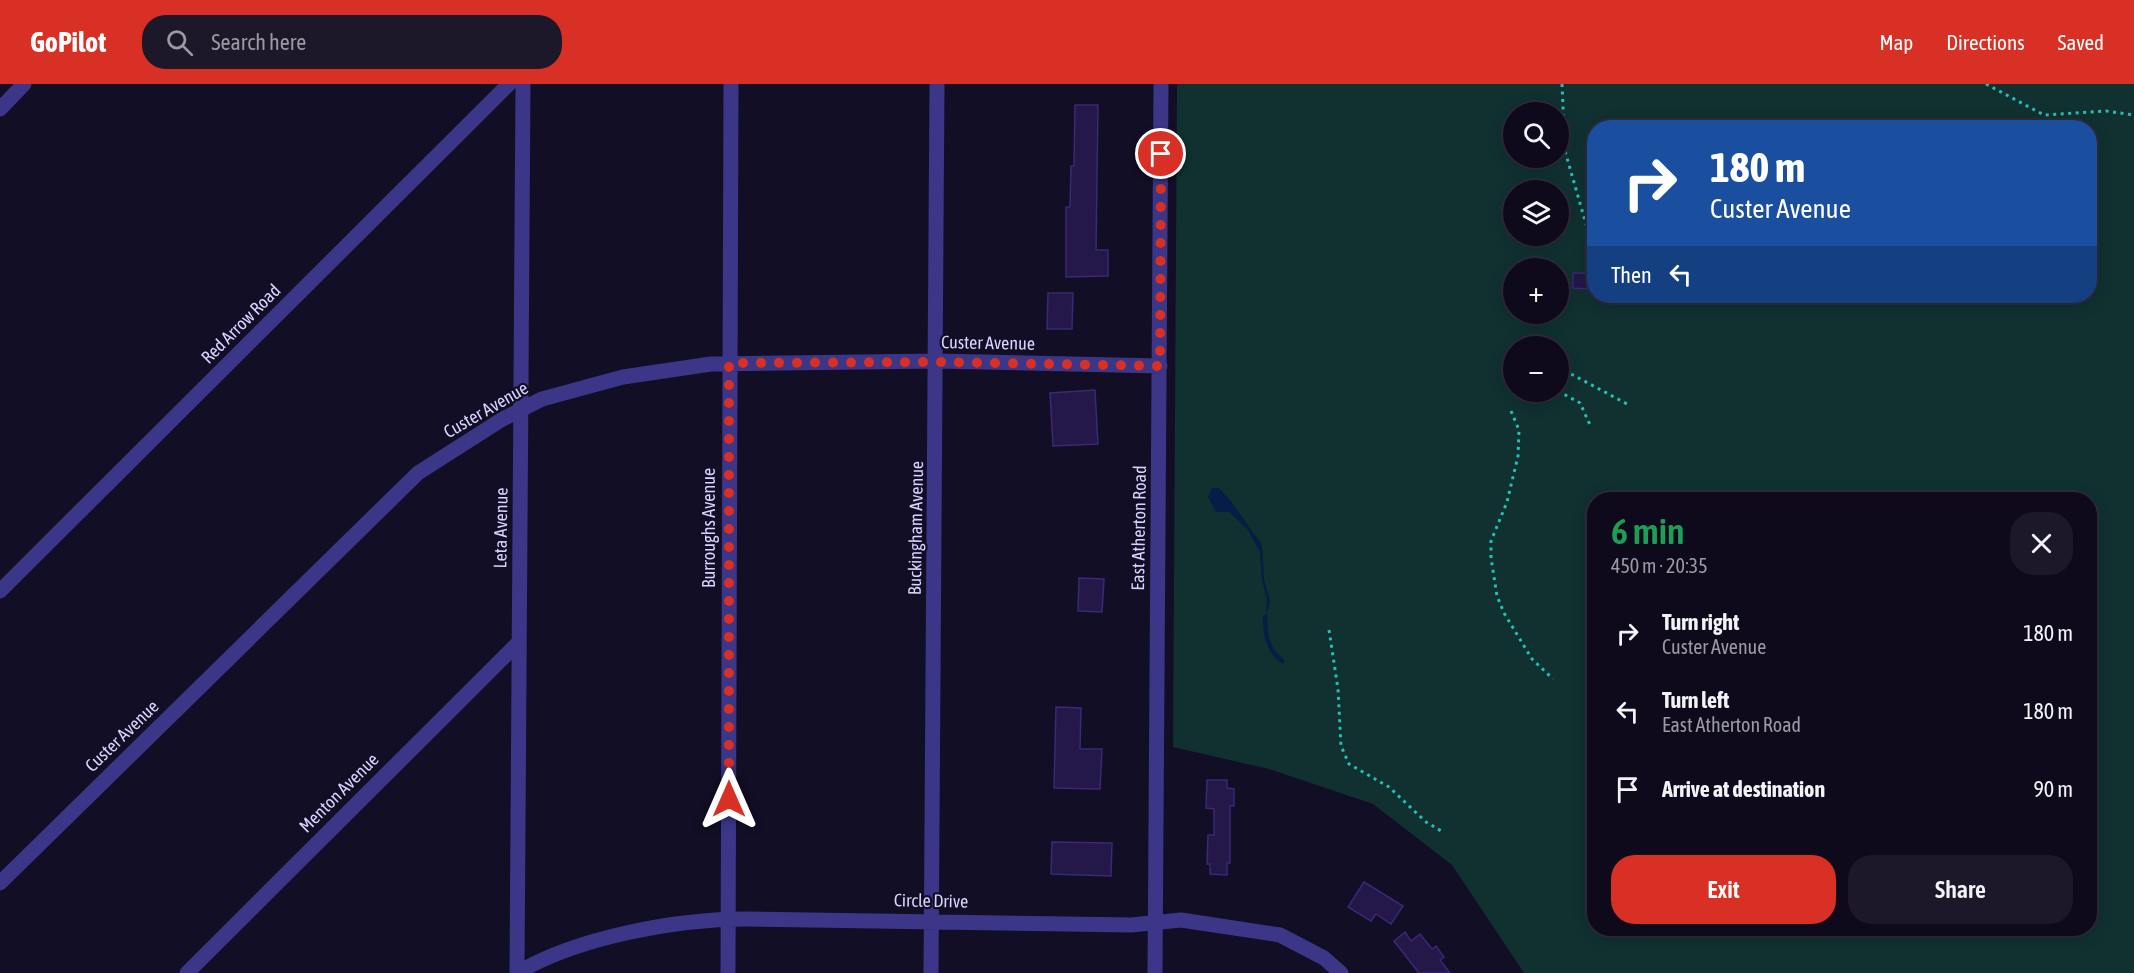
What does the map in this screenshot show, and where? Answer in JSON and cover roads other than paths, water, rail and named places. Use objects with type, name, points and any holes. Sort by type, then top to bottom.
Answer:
[{"type":"street","points":[[0,109],[24,84]]},
{"type":"street","name":"Red Arrow Road","points":[[0,591],[509,84]]},
{"type":"street","name":"Leta Avenue","points":[[517,973],[523,409],[523,84]]},
{"type":"street","name":"Burroughs Avenue","points":[[728,973],[731,84]]},
{"type":"street","name":"Buckingham Avenue","points":[[931,973],[938,84]]},
{"type":"street","name":"East Atherton Road","points":[[1155,973],[1161,84]]},
{"type":"street","name":"Custer Avenue","points":[[0,883],[418,473],[542,399],[623,377],[729,363],[937,362],[1160,366]]},
{"type":"street","name":"Menton Avenue","points":[[187,973],[519,642]]},
{"type":"street","name":"Circle Drive","points":[[517,973],[537,961],[624,934],[706,920],[729,919],[1155,924],[1181,920],[1280,935],[1324,958],[1341,973]]},
{"type":"water","points":[[1212,488],[1219,488],[1230,500],[1262,545],[1264,579],[1270,601],[1266,617],[1267,599],[1262,580],[1260,552],[1247,529],[1229,512],[1216,512],[1208,497]]},
{"type":"waterway","points":[[1265,617],[1268,642],[1273,652],[1282,661]]}]
